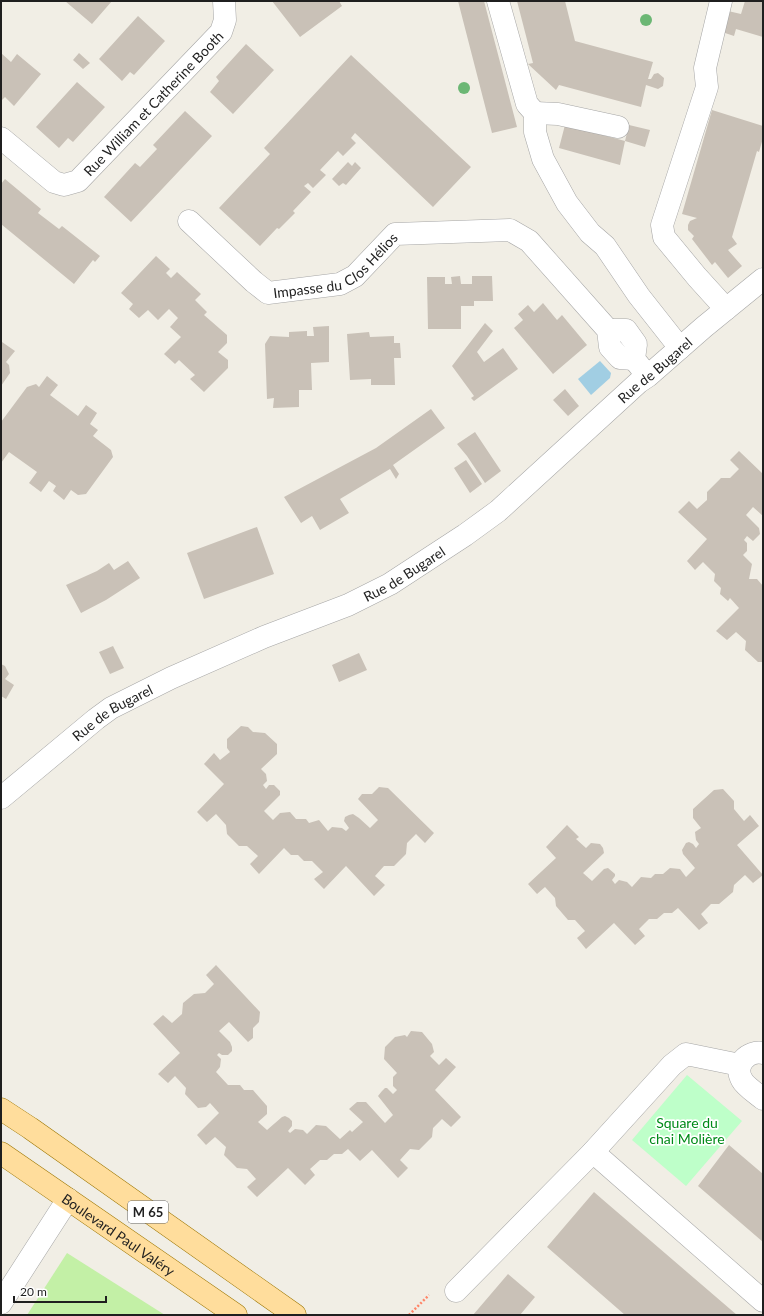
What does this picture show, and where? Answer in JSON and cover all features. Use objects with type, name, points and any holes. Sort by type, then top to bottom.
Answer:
[{"type":"main road","name":"M 65","points":[[1,1109],[295,1315]]},
{"type":"main road","name":"Boulevard Paul Valéry","points":[[1,1153],[236,1315]]},
{"type":"street","name":"Rue William et Catherine Booth","points":[[1,138],[54,182],[64,185],[78,181],[220,32],[225,20],[224,1]]},
{"type":"street","points":[[498,1],[527,104],[535,113],[535,132],[543,159],[567,203],[590,233],[605,246],[639,296],[680,348]]},
{"type":"street","points":[[721,1],[706,68],[707,87],[662,225],[664,237],[726,309]]},
{"type":"street","points":[[535,113],[558,114],[618,127]]},
{"type":"street","name":"Impasse du Clos Hélios","points":[[189,221],[254,282],[268,293],[340,284],[355,276],[395,234],[510,230],[529,241],[608,330],[610,347],[620,358],[634,358],[648,376]]},
{"type":"street","name":"Rue de Bugarel","points":[[1,798],[111,708],[171,678],[264,637],[348,605],[397,580],[465,534],[498,511],[639,382],[763,279]]},
{"type":"street","points":[[763,1053],[756,1052],[749,1054],[743,1059],[740,1065],[739,1073],[742,1081],[763,1099]]},
{"type":"street","points":[[456,1291],[593,1152],[672,1065],[686,1054],[740,1065]]},
{"type":"street","points":[[593,1152],[763,1301]]},
{"type":"street","points":[[1,1303],[68,1199]]},
{"type":"path","points":[[409,1315],[417,1307]]},
{"type":"green space","name":"Square du chai Molière","points":[[687,1075],[742,1121],[686,1186],[632,1140]]},
{"type":"green space","points":[[67,1253],[165,1315],[27,1315]]},
{"type":"water","points":[[600,361],[611,373],[610,378],[591,395],[578,379]]},
{"type":"building","points":[[65,1],[112,1],[92,24]]},
{"type":"building","points":[[272,1],[339,1],[342,6],[300,37]]},
{"type":"building","points":[[458,1],[484,1],[517,127],[492,133]]},
{"type":"building","points":[[517,1],[565,1],[575,41],[653,62],[648,79],[651,79],[654,74],[658,73],[664,78],[663,86],[658,89],[646,85],[641,107],[559,85],[556,90],[528,64],[533,63]]},
{"type":"building","points":[[745,1],[763,1],[763,37],[736,29],[734,36],[722,32],[728,11],[741,14]]},
{"type":"building","points":[[138,16],[165,41],[134,75],[130,72],[122,81],[99,59]]},
{"type":"building","points":[[246,44],[274,70],[233,114],[210,92],[219,81],[216,77]]},
{"type":"building","points":[[1,53],[11,62],[17,54],[41,74],[14,106],[5,97],[1,101]]},
{"type":"building","points":[[79,53],[90,63],[83,69],[73,60]]},
{"type":"building","points":[[351,55],[471,167],[433,207],[355,133],[351,138],[356,143],[343,156],[338,151],[320,170],[326,175],[313,188],[308,183],[304,186],[311,192],[293,211],[295,213],[279,229],[277,228],[260,246],[219,208],[270,154],[264,148]]},
{"type":"building","points":[[77,82],[105,107],[73,142],[68,138],[59,148],[36,127]]},
{"type":"building","points":[[712,110],[763,126],[763,138],[759,152],[757,151],[732,237],[737,244],[728,250],[742,266],[728,278],[715,262],[712,265],[692,239],[694,236],[688,230],[688,225],[690,221],[697,218],[682,214]]},
{"type":"building","points":[[185,111],[212,136],[131,222],[104,197],[135,163],[140,167],[157,149],[153,145]]},
{"type":"building","points":[[565,125],[625,141],[620,165],[559,148]]},
{"type":"building","points":[[629,125],[650,130],[645,147],[625,141]]},
{"type":"building","points":[[348,162],[352,166],[355,162],[361,168],[346,185],[343,183],[339,186],[332,179]]},
{"type":"building","points":[[5,179],[41,209],[38,213],[59,229],[62,226],[100,256],[95,262],[93,260],[74,284],[1,224],[1,184]]},
{"type":"building","points":[[156,256],[170,269],[166,273],[171,278],[177,272],[201,294],[195,300],[207,312],[204,315],[227,335],[227,343],[218,352],[228,360],[228,368],[204,392],[190,379],[195,375],[179,360],[175,364],[164,354],[181,337],[170,327],[178,318],[169,309],[158,320],[148,310],[139,318],[129,309],[133,304],[121,293]]},
{"type":"building","points":[[460,276],[461,284],[472,284],[472,276],[492,276],[493,301],[474,301],[474,306],[461,306],[461,329],[428,329],[427,277],[445,277],[445,284],[452,284],[451,277]]},
{"type":"building","points":[[543,303],[557,320],[562,315],[587,345],[553,374],[514,328],[523,320],[518,314],[528,305],[534,312]]},
{"type":"building","points":[[485,323],[493,331],[477,352],[484,362],[503,348],[518,369],[474,401],[471,398],[474,396],[452,366]]},
{"type":"building","points":[[329,326],[329,362],[311,363],[312,390],[299,390],[299,407],[273,408],[274,398],[267,399],[265,344],[270,336],[289,337],[289,332],[307,331],[307,336],[314,336],[313,327]]},
{"type":"building","points":[[369,332],[370,337],[394,336],[394,343],[400,343],[401,358],[394,358],[395,385],[371,385],[371,379],[350,380],[347,334]]},
{"type":"building","points":[[2,342],[15,351],[6,362],[9,365],[10,373],[1,386]]},
{"type":"building","points":[[47,376],[58,385],[50,395],[78,416],[86,405],[97,413],[90,424],[98,430],[93,436],[111,450],[113,457],[86,494],[78,495],[71,490],[64,500],[53,491],[56,486],[49,481],[41,492],[29,483],[37,472],[9,452],[1,463],[1,422],[27,387],[36,384],[39,387]]},
{"type":"building","points":[[565,389],[579,406],[568,416],[553,400]]},
{"type":"building","points":[[431,409],[445,428],[393,465],[399,474],[396,479],[390,469],[340,499],[349,513],[320,530],[312,516],[301,523],[284,497],[376,448]]},
{"type":"building","points":[[475,432],[501,471],[485,483],[457,444]]},
{"type":"building","points":[[739,451],[763,474],[763,516],[753,507],[746,515],[759,528],[760,534],[753,541],[747,536],[744,540],[747,543],[747,551],[743,555],[752,564],[749,579],[757,579],[763,586],[763,662],[758,662],[745,650],[746,641],[736,632],[727,640],[716,631],[739,608],[730,598],[728,601],[720,594],[721,588],[714,581],[715,574],[703,562],[695,570],[687,561],[707,539],[678,512],[689,501],[697,509],[707,500],[707,492],[721,478],[730,478],[739,469],[730,460]]},
{"type":"building","points":[[466,460],[482,484],[470,493],[454,468]]},
{"type":"building","points":[[257,527],[274,574],[204,599],[187,553]]},
{"type":"building","points":[[128,561],[140,578],[106,600],[81,613],[66,585],[97,571],[109,563],[114,570]]},
{"type":"building","points":[[113,646],[124,668],[110,674],[99,652]]},
{"type":"building","points":[[359,653],[367,670],[339,682],[332,665]]},
{"type":"building","points":[[1,664],[5,666],[9,674],[5,679],[14,685],[6,699],[1,696]]},
{"type":"building","points":[[241,726],[248,727],[253,732],[265,733],[277,744],[277,754],[261,769],[266,774],[267,781],[263,785],[266,789],[269,785],[274,785],[280,791],[280,795],[264,811],[273,820],[280,813],[290,812],[296,819],[306,819],[309,823],[319,820],[328,831],[332,827],[342,828],[346,831],[349,828],[344,821],[345,817],[353,814],[370,828],[378,820],[358,799],[362,794],[372,794],[379,787],[388,788],[434,833],[425,843],[416,834],[407,843],[406,854],[394,866],[384,866],[375,876],[385,885],[374,896],[346,866],[324,889],[314,879],[323,872],[312,861],[304,861],[298,855],[291,855],[284,848],[259,874],[250,864],[258,856],[247,846],[239,846],[227,834],[226,825],[216,814],[207,822],[197,812],[224,784],[204,764],[214,753],[220,760],[230,752],[227,748],[227,739]]},
{"type":"building","points":[[723,789],[734,801],[734,809],[744,821],[750,815],[759,826],[737,845],[763,875],[753,883],[745,875],[734,885],[733,892],[719,904],[711,904],[701,914],[708,923],[699,930],[678,908],[672,913],[664,913],[657,919],[649,919],[639,929],[645,936],[635,945],[614,923],[586,949],[577,938],[585,931],[575,920],[568,920],[556,906],[555,898],[545,887],[537,894],[528,884],[556,858],[546,847],[567,825],[579,837],[576,839],[586,848],[591,843],[600,844],[603,848],[604,853],[583,873],[592,881],[604,869],[608,868],[615,874],[612,880],[615,884],[619,880],[627,882],[632,887],[641,877],[651,878],[655,874],[663,874],[670,868],[680,869],[686,877],[695,868],[683,854],[682,850],[686,843],[689,842],[696,848],[699,844],[696,840],[695,832],[701,828],[693,818],[693,809],[714,790]]},
{"type":"building","points":[[216,965],[260,1012],[259,1022],[253,1028],[253,1038],[248,1042],[229,1022],[219,1031],[230,1042],[232,1051],[228,1055],[222,1055],[219,1053],[217,1055],[221,1059],[220,1067],[216,1072],[228,1085],[240,1085],[244,1090],[253,1090],[267,1106],[267,1114],[258,1122],[267,1130],[285,1116],[292,1121],[292,1126],[288,1131],[290,1133],[295,1129],[303,1130],[307,1134],[316,1125],[326,1126],[340,1139],[350,1130],[352,1132],[363,1122],[349,1109],[357,1102],[366,1102],[385,1123],[393,1115],[378,1096],[385,1088],[393,1094],[397,1090],[393,1086],[393,1077],[397,1073],[384,1059],[385,1047],[395,1037],[405,1035],[407,1037],[411,1031],[422,1032],[432,1044],[434,1052],[430,1056],[439,1065],[446,1058],[456,1067],[435,1090],[461,1117],[451,1127],[442,1119],[433,1128],[432,1137],[419,1150],[410,1149],[400,1160],[408,1168],[398,1178],[372,1150],[360,1161],[348,1149],[342,1154],[334,1154],[327,1160],[320,1160],[310,1169],[315,1175],[305,1185],[288,1168],[257,1197],[247,1187],[256,1179],[247,1169],[237,1168],[224,1155],[226,1147],[215,1137],[206,1145],[197,1135],[219,1113],[210,1103],[206,1107],[198,1108],[185,1094],[186,1088],[175,1076],[168,1083],[158,1074],[180,1053],[153,1024],[163,1015],[172,1023],[182,1014],[183,1003],[194,994],[205,993],[214,984],[206,975]]},
{"type":"building","points":[[729,1145],[763,1174],[763,1242],[698,1186]]},
{"type":"building","points":[[594,1192],[737,1315],[625,1315],[547,1247]]},
{"type":"building","points":[[508,1274],[535,1297],[520,1315],[473,1315]]}]
